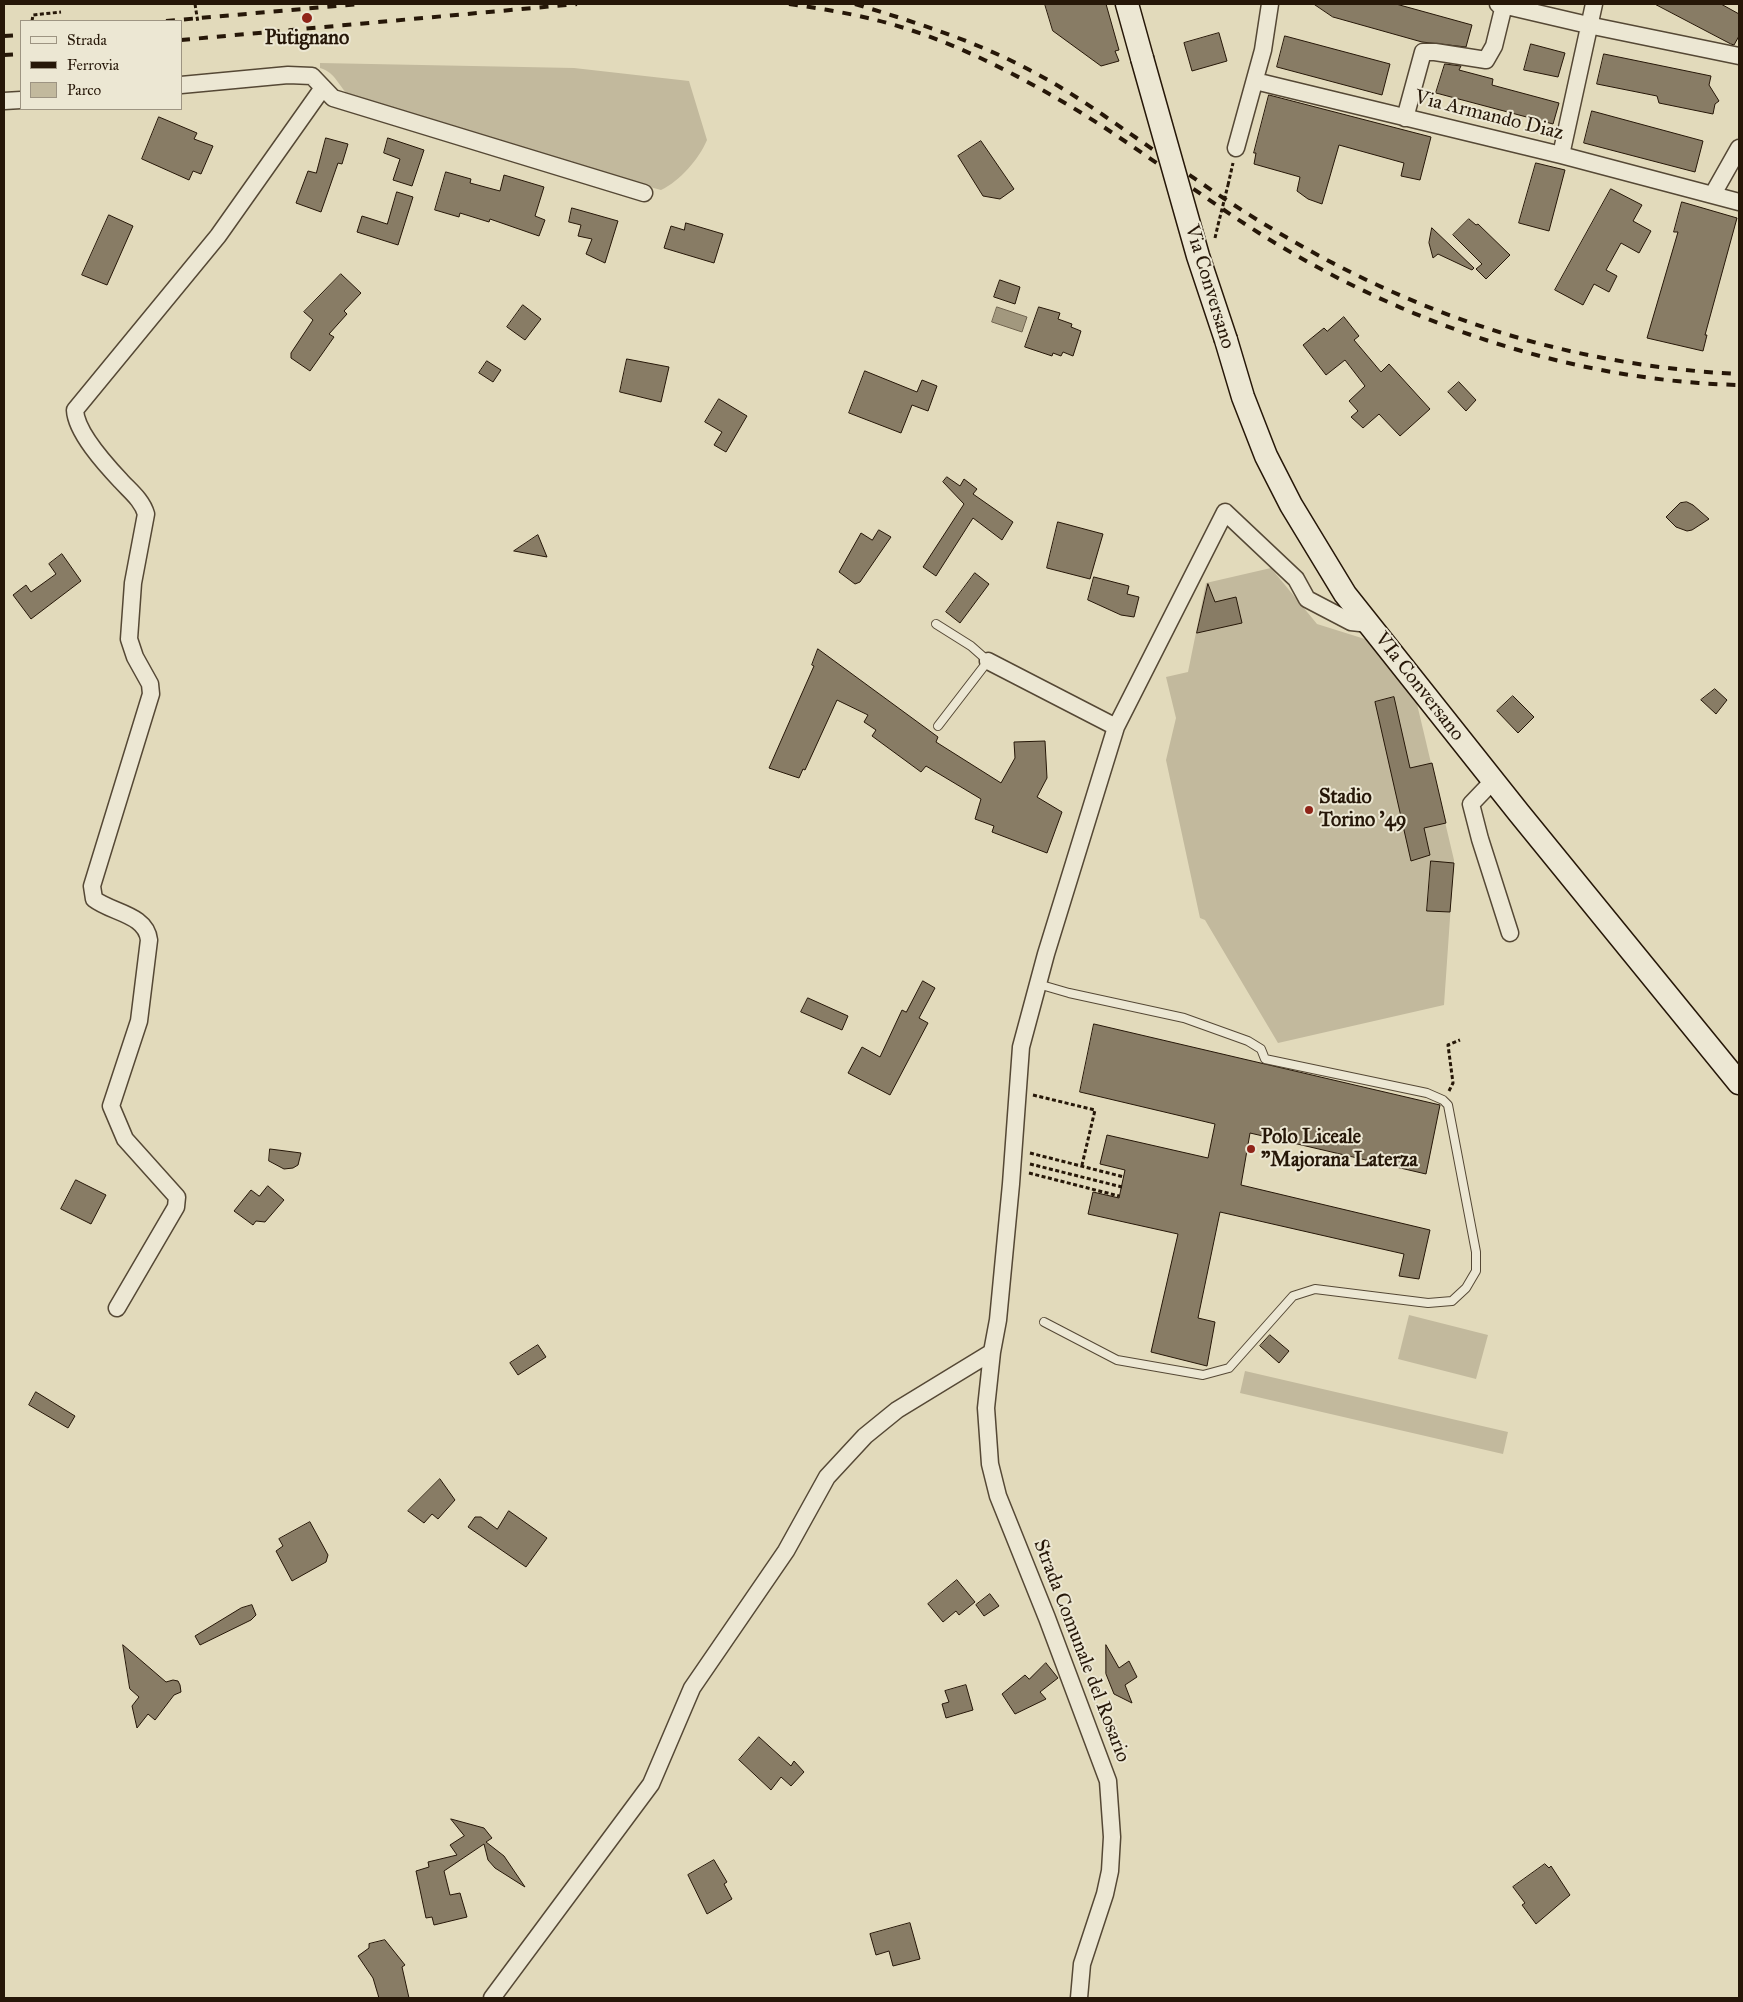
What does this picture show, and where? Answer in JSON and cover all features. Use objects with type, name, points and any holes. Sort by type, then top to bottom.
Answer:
[{"type":"main road","name":"Via Conversano","points":[[1127,4],[1198,256],[1243,397],[1266,456],[1321,558]]},
{"type":"main road","name":"VIa Conversano","points":[[1321,558],[1369,624],[1493,781],[1739,1084]]},
{"type":"street","points":[[1236,148],[1263,50],[1270,4]]},
{"type":"street","points":[[1405,118],[1423,52],[1486,60],[1494,46],[1501,4],[1588,25],[1739,56]]},
{"type":"street","points":[[1561,155],[1594,4]]},
{"type":"street","points":[[182,85],[288,75],[312,76],[322,89],[333,98],[644,193]]},
{"type":"street","name":"Via Armando Diaz","points":[[1255,80],[1561,155],[1739,202]]},
{"type":"street","points":[[117,1308],[176,1207],[177,1196],[125,1139],[111,1106],[138,1021],[149,940],[148,931],[140,921],[102,905],[94,899],[92,886],[150,694],[150,684],[135,657],[130,639],[133,584],[146,514],[143,505],[109,469],[81,429],[76,421],[75,410],[218,236],[322,89]]},
{"type":"street","points":[[4,101],[20,100]]},
{"type":"street","points":[[1713,194],[1739,148]]},
{"type":"street","name":"Strada Comunale del Rosario","points":[[1079,1998],[1082,1964],[1106,1894],[1110,1871],[1112,1837],[1108,1781],[1048,1618],[998,1496],[990,1464],[986,1408],[992,1352],[998,1320],[1011,1184],[1021,1047],[1038,984],[1116,727],[1225,512],[1296,579],[1307,600],[1351,622],[1369,624]]},
{"type":"street","points":[[988,661],[1116,727]]},
{"type":"street","points":[[1493,781],[1471,804],[1480,840],[1510,934]]},
{"type":"street","points":[[492,1998],[650,1784],[692,1688],[786,1551],[827,1477],[865,1436],[897,1410],[992,1352]]},
{"type":"lane","points":[[936,624],[971,646],[988,661],[938,726]]},
{"type":"lane","points":[[1038,984],[1069,993],[1184,1018],[1248,1041],[1261,1049],[1265,1059],[1427,1093],[1443,1100],[1448,1105],[1476,1252],[1476,1271],[1466,1288],[1452,1301],[1428,1303],[1344,1291],[1315,1289],[1292,1296],[1229,1368],[1203,1375],[1117,1360],[1044,1322]]},
{"type":"path","points":[[195,4],[198,23]]},
{"type":"path","points":[[32,20],[33,15],[61,12]]},
{"type":"path","points":[[1218,224],[1236,148]]},
{"type":"path","points":[[1443,1100],[1453,1083],[1448,1045],[1460,1040]]},
{"type":"path","points":[[1032,1095],[1095,1110],[1081,1165]]},
{"type":"path","points":[[1030,1153],[1081,1165],[1124,1178]]},
{"type":"path","points":[[1030,1164],[1122,1187]]},
{"type":"path","points":[[1029,1173],[1120,1196]]},
{"type":"green space","points":[[320,63],[574,68],[689,81],[707,140],[699,155],[688,169],[661,190],[551,160],[351,97],[330,73],[320,68]]},
{"type":"green space","name":"Stadio Torino '49","points":[[1271,568],[1317,624],[1368,640],[1417,704],[1454,860],[1444,1005],[1278,1043],[1205,920],[1200,918],[1166,760],[1176,718],[1166,677],[1188,672],[1206,583]]},
{"type":"green space","points":[[1409,1315],[1488,1335],[1476,1379],[1398,1359]]},
{"type":"green space","points":[[1245,1371],[1508,1432],[1503,1454],[1240,1393]]},
{"type":"shaded area","points":[[997,307],[1027,317],[1022,332],[992,322]]},
{"type":"building","points":[[1045,4],[1106,4],[1119,50],[1115,51],[1119,61],[1101,66],[1053,31]]},
{"type":"building","points":[[1314,4],[1396,4],[1472,25],[1466,47],[1422,42],[1333,17]]},
{"type":"building","points":[[1655,4],[1721,4],[1739,14],[1739,36],[1734,45],[1731,44]]},
{"type":"building","points":[[1219,33],[1227,61],[1192,71],[1184,43]]},
{"type":"building","points":[[1285,36],[1390,64],[1382,95],[1277,67]]},
{"type":"building","points":[[1531,44],[1565,53],[1558,77],[1524,70]]},
{"type":"building","points":[[1604,54],[1711,76],[1709,85],[1719,101],[1715,104],[1713,114],[1659,103],[1657,96],[1597,84]]},
{"type":"building","points":[[1445,64],[1461,66],[1459,70],[1493,79],[1492,85],[1559,103],[1553,124],[1436,93]]},
{"type":"building","points":[[1269,95],[1431,137],[1420,180],[1401,176],[1404,163],[1339,145],[1322,204],[1308,199],[1297,191],[1300,177],[1254,164],[1256,153],[1254,153]]},
{"type":"building","points":[[1592,111],[1703,141],[1695,172],[1584,143]]},
{"type":"building","points":[[159,117],[197,133],[194,139],[213,146],[201,174],[193,171],[189,180],[142,159]]},
{"type":"building","points":[[326,138],[348,144],[342,164],[338,163],[321,212],[296,203],[308,171],[316,173]]},
{"type":"building","points":[[388,138],[424,150],[412,186],[393,180],[400,159],[384,153]]},
{"type":"building","points":[[981,141],[1014,189],[1000,199],[983,196],[958,156]]},
{"type":"building","points":[[1536,163],[1565,170],[1549,231],[1519,223]]},
{"type":"building","points":[[446,172],[471,179],[470,183],[500,191],[504,175],[544,187],[535,216],[545,220],[539,236],[490,219],[489,222],[460,213],[459,217],[435,210]]},
{"type":"building","points":[[1611,189],[1642,205],[1633,221],[1651,231],[1639,253],[1621,243],[1606,270],[1617,276],[1609,292],[1594,284],[1583,305],[1555,290]]},
{"type":"building","points":[[397,192],[413,197],[398,245],[357,232],[362,216],[387,224]]},
{"type":"building","points":[[1682,202],[1737,218],[1705,335],[1707,335],[1703,351],[1647,338],[1678,232],[1674,232]]},
{"type":"building","points":[[572,208],[618,221],[605,263],[586,254],[592,239],[578,236],[581,225],[569,222]]},
{"type":"building","points":[[109,215],[133,226],[107,285],[82,275]]},
{"type":"building","points":[[1469,219],[1476,225],[1478,224],[1510,255],[1486,279],[1476,269],[1482,264],[1453,235]]},
{"type":"building","points":[[686,223],[723,234],[714,263],[664,248],[671,226],[684,230]]},
{"type":"building","points":[[1432,228],[1474,268],[1472,270],[1438,254],[1433,258],[1429,243]]},
{"type":"building","points":[[341,274],[361,293],[344,311],[347,314],[329,334],[334,337],[310,371],[291,358],[291,353],[313,320],[304,312]]},
{"type":"building","points":[[1000,280],[1020,287],[1015,304],[994,297]]},
{"type":"building","points":[[523,305],[541,319],[525,340],[507,327]]},
{"type":"building","points":[[1039,307],[1060,313],[1058,319],[1072,324],[1071,327],[1081,331],[1073,356],[1063,352],[1061,356],[1053,353],[1052,356],[1025,347]]},
{"type":"building","points":[[1344,317],[1359,336],[1354,340],[1381,372],[1389,364],[1430,409],[1400,436],[1379,414],[1363,428],[1351,417],[1358,411],[1349,401],[1365,386],[1345,360],[1326,375],[1303,345],[1324,328],[1327,331]]},
{"type":"building","points":[[627,359],[669,367],[661,402],[620,392]]},
{"type":"building","points":[[487,361],[501,370],[493,382],[479,373]]},
{"type":"building","points":[[865,371],[917,392],[922,380],[937,386],[928,411],[912,405],[901,433],[849,413]]},
{"type":"building","points":[[1459,382],[1476,400],[1466,411],[1448,392]]},
{"type":"building","points":[[719,399],[747,416],[726,452],[714,445],[722,432],[705,422]]},
{"type":"building","points":[[947,477],[960,486],[964,479],[977,489],[973,494],[1013,522],[1002,540],[973,518],[936,576],[923,567],[964,504],[943,482]]},
{"type":"building","points":[[1687,502],[1709,519],[1692,530],[1687,531],[1676,527],[1666,517],[1680,503]]},
{"type":"building","points":[[1058,522],[1103,534],[1090,579],[1047,568]]},
{"type":"building","points":[[879,530],[891,537],[860,582],[855,584],[839,572],[861,533],[872,540]]},
{"type":"building","points":[[538,535],[547,557],[514,551]]},
{"type":"building","points":[[62,554],[81,581],[31,619],[13,595],[26,585],[31,592],[56,574],[49,564]]},
{"type":"building","points":[[975,573],[989,584],[960,623],[946,612]]},
{"type":"building","points":[[1094,577],[1129,586],[1127,594],[1139,597],[1134,617],[1121,615],[1088,600]]},
{"type":"building","points":[[1208,584],[1215,602],[1236,597],[1242,623],[1197,633]]},
{"type":"building","points":[[818,649],[938,737],[936,742],[1001,783],[1015,758],[1014,742],[1045,741],[1047,778],[1037,797],[1062,812],[1047,853],[992,832],[994,826],[975,819],[981,799],[926,766],[921,772],[872,736],[876,730],[864,722],[868,715],[837,700],[805,770],[803,769],[799,778],[769,768],[814,666],[812,665]]},
{"type":"building","points":[[1715,689],[1727,700],[1716,714],[1701,700]]},
{"type":"building","points":[[1513,696],[1534,717],[1518,733],[1497,711]]},
{"type":"building","points":[[1394,697],[1410,768],[1432,763],[1446,823],[1424,828],[1430,855],[1411,861],[1375,702]]},
{"type":"building","points":[[1431,861],[1454,863],[1450,912],[1427,911]]},
{"type":"building","points":[[923,981],[935,988],[919,1018],[928,1023],[890,1095],[848,1073],[862,1047],[880,1057],[902,1010],[906,1012]]},
{"type":"building","points":[[808,998],[848,1016],[842,1030],[801,1012]]},
{"type":"building","points":[[1094,1024],[1440,1105],[1426,1174],[1250,1133],[1241,1185],[1430,1230],[1419,1279],[1399,1276],[1404,1254],[1220,1212],[1198,1318],[1215,1322],[1207,1366],[1151,1352],[1178,1234],[1088,1214],[1093,1192],[1119,1198],[1125,1170],[1100,1164],[1107,1135],[1208,1158],[1215,1124],[1080,1092]]},
{"type":"building","points":[[270,1149],[301,1153],[298,1165],[293,1168],[284,1169],[269,1161]]},
{"type":"building","points":[[76,1180],[106,1195],[91,1224],[61,1209]]},
{"type":"building","points":[[268,1186],[284,1200],[265,1222],[256,1221],[253,1225],[234,1211],[251,1190],[259,1196]]},
{"type":"building","points":[[1270,1335],[1289,1351],[1279,1363],[1260,1346]]},
{"type":"building","points":[[538,1345],[546,1357],[518,1375],[510,1363]]},
{"type":"building","points":[[36,1392],[75,1416],[68,1428],[29,1405]]},
{"type":"building","points":[[440,1479],[455,1500],[438,1519],[432,1514],[424,1523],[408,1511]]},
{"type":"building","points":[[509,1511],[547,1538],[526,1567],[468,1527],[475,1517],[481,1517],[497,1529]]},
{"type":"building","points":[[310,1522],[328,1555],[326,1562],[292,1581],[276,1551],[283,1546],[279,1539]]},
{"type":"building","points":[[957,1580],[975,1602],[959,1615],[956,1611],[943,1622],[928,1604]]},
{"type":"building","points":[[990,1594],[999,1606],[984,1616],[976,1605]]},
{"type":"building","points":[[252,1605],[256,1615],[251,1620],[200,1645],[195,1636],[241,1608]]},
{"type":"building","points":[[123,1645],[166,1682],[178,1681],[180,1685],[181,1692],[174,1695],[155,1720],[148,1714],[137,1728],[132,1706],[139,1697],[130,1689]]},
{"type":"building","points":[[1106,1645],[1119,1668],[1129,1661],[1137,1677],[1125,1685],[1132,1703],[1114,1694],[1106,1674]]},
{"type":"building","points":[[1046,1663],[1058,1678],[1040,1692],[1046,1699],[1015,1714],[1002,1694],[1025,1675],[1029,1679]]},
{"type":"building","points":[[966,1685],[973,1710],[946,1718],[942,1704],[949,1702],[945,1691]]},
{"type":"building","points":[[759,1737],[791,1766],[794,1761],[804,1772],[791,1786],[781,1777],[771,1790],[739,1760]]},
{"type":"building","points":[[451,1819],[484,1828],[492,1838],[486,1842],[504,1856],[525,1887],[495,1868],[488,1860],[484,1844],[444,1871],[450,1895],[460,1893],[467,1917],[434,1925],[432,1917],[426,1918],[416,1871],[429,1867],[428,1862],[457,1855],[450,1845],[464,1836]]},
{"type":"building","points":[[714,1860],[727,1882],[724,1884],[732,1899],[707,1914],[688,1875]]},
{"type":"building","points":[[1545,1864],[1549,1868],[1551,1866],[1570,1895],[1536,1924],[1522,1905],[1525,1903],[1513,1887]]},
{"type":"building","points":[[910,1923],[920,1959],[893,1966],[889,1951],[876,1955],[870,1934]]},
{"type":"building","points":[[385,1940],[405,1965],[402,1967],[409,1998],[379,1998],[373,1978],[358,1956],[369,1948],[369,1944]]},
{"type":"railway","points":[[177,20],[359,4]]},
{"type":"railway","points":[[182,40],[577,4]]},
{"type":"railway","points":[[789,4],[876,20],[923,34],[970,53],[1036,87],[1086,116],[1220,208],[1275,243],[1328,273],[1440,324],[1498,344],[1557,360],[1617,373],[1678,381],[1739,385]]},
{"type":"railway","points":[[855,4],[971,43],[1037,74],[1087,104],[1267,226],[1339,266],[1393,292],[1448,315],[1504,334],[1561,349],[1619,361],[1739,374]]},
{"type":"railway","points":[[4,36],[20,35]]},
{"type":"railway","points":[[4,55],[20,54]]},
{"type":"place","name":"Putignano","points":[[307,18]]},
{"type":"place","name":"Stadio Torino '49","points":[[1309,810]]},
{"type":"place","name":"Polo Liceale \"Majorana Laterza","points":[[1251,1149]]}]
